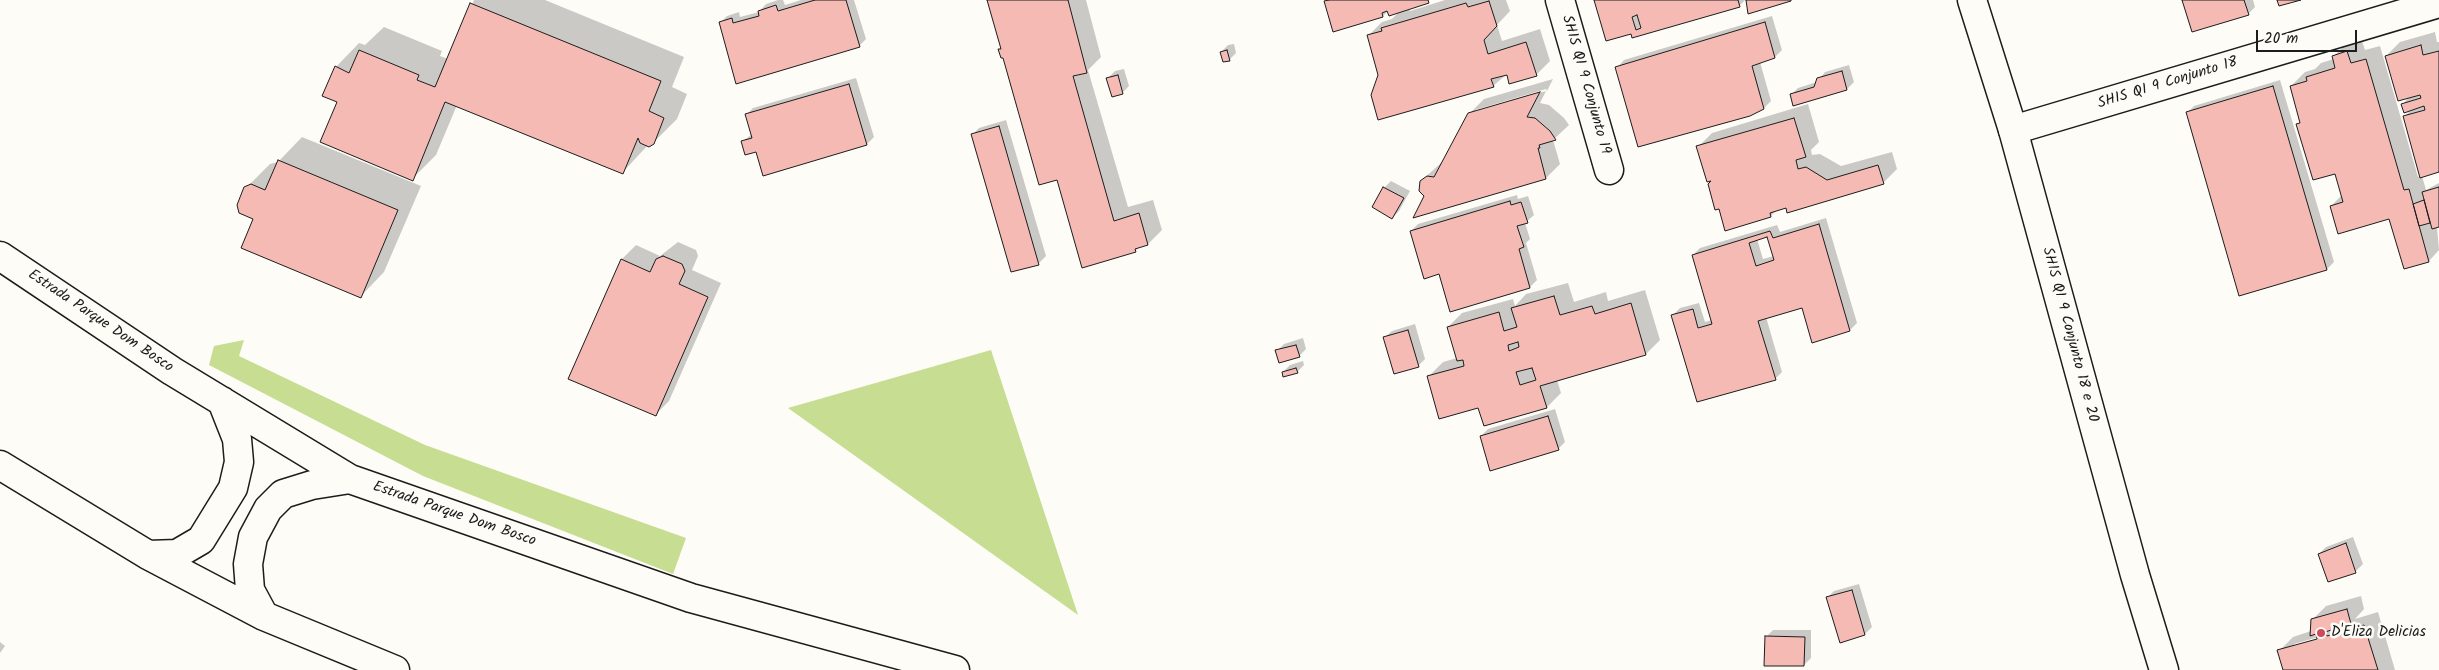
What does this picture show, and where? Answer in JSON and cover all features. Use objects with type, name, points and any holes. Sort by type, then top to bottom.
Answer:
[{"type":"main road","name":"SHIS QI 9 Conjunto 19","points":[[1560,0],[1609,170]]},
{"type":"main road","name":"SHIS QI 9 Conjunto 18 e 20","points":[[1972,0],[2013,130],[2164,670]]},
{"type":"main road","name":"SHIS QI 9 Conjunto 18","points":[[2013,130],[2439,4]]},
{"type":"main road","name":"Estrada Parque Dom Bosco","points":[[0,256],[172,371],[350,479],[690,598],[955,670]]},
{"type":"main road","points":[[148,554],[177,554],[201,540],[233,488],[240,462],[236,439],[222,401]]},
{"type":"main road","points":[[0,465],[148,554],[264,616],[395,670]]},
{"type":"main road","points":[[264,616],[250,590],[248,564],[253,537],[268,508],[283,494],[312,485],[350,479]]},
{"type":"green space","points":[[244,340],[239,356],[425,445],[686,538],[673,574],[423,476],[209,365],[214,346]]},
{"type":"green space","points":[[991,350],[1078,615],[788,408]]},
{"type":"building","points":[[815,0],[846,0],[860,47],[736,84],[719,22],[732,18],[733,23],[759,16],[758,11],[776,5],[778,11]]},
{"type":"building","points":[[987,0],[1068,0],[1087,73],[1073,76],[1114,221],[1139,213],[1148,245],[1135,249],[1136,252],[1082,268],[1057,180],[1039,185],[1003,58],[1001,58],[998,49],[1001,49]]},
{"type":"building","points":[[1428,0],[1429,3],[1389,16],[1387,11],[1382,13],[1383,17],[1333,32],[1324,1]]},
{"type":"building","points":[[1594,0],[1738,0],[1740,7],[1632,38],[1631,34],[1606,41]],"holes":[[[1637,15],[1641,28],[1636,30],[1632,17]]]},
{"type":"building","points":[[1746,0],[1791,0],[1791,1],[1748,14]]},
{"type":"building","points":[[2182,0],[2244,0],[2249,15],[2192,32]]},
{"type":"building","points":[[2277,0],[2301,0],[2279,6]]},
{"type":"building","points":[[1489,1],[1497,26],[1484,40],[1488,54],[1526,42],[1537,76],[1509,84],[1507,75],[1491,79],[1494,87],[1378,120],[1371,95],[1378,75],[1367,35],[1382,31],[1381,28],[1466,3],[1468,7]]},
{"type":"building","points":[[470,3],[661,81],[649,111],[664,118],[654,144],[649,147],[640,143],[638,138],[623,174],[445,102],[413,181],[320,142],[337,102],[322,96],[335,66],[349,73],[359,50],[419,75],[417,80],[435,87]]},
{"type":"building","points":[[1765,22],[1775,58],[1752,66],[1764,109],[1750,116],[1638,147],[1615,67]]},
{"type":"building","points":[[2421,45],[2423,55],[2439,51],[2439,172],[2420,178],[2403,116],[2425,110],[2424,106],[2404,113],[2401,104],[2421,98],[2420,95],[2398,101],[2385,56]]},
{"type":"building","points":[[1227,50],[1230,61],[1223,62],[1220,52]]},
{"type":"building","points":[[2347,51],[2351,63],[2366,59],[2404,190],[2409,189],[2429,262],[2404,269],[2389,219],[2338,234],[2330,206],[2343,202],[2335,174],[2313,180],[2296,124],[2300,123],[2290,86],[2307,81],[2306,77],[2335,68],[2332,56]]},
{"type":"building","points":[[1842,71],[1847,90],[1793,106],[1790,94],[1814,87],[1817,78]]},
{"type":"building","points":[[1118,75],[1123,94],[1112,97],[1106,78]]},
{"type":"building","points":[[849,84],[867,145],[763,176],[756,152],[745,155],[741,141],[752,138],[745,114]]},
{"type":"building","points":[[2273,86],[2327,270],[2239,296],[2186,112]]},
{"type":"building","points":[[1540,92],[1527,117],[1535,118],[1550,131],[1556,140],[1539,145],[1540,148],[1538,148],[1546,179],[1413,218],[1424,196],[1419,191],[1420,181],[1427,176],[1434,177],[1468,113]]},
{"type":"building","points":[[1794,118],[1806,157],[1796,160],[1798,169],[1806,167],[1827,180],[1878,165],[1884,184],[1787,213],[1786,208],[1770,213],[1771,217],[1725,231],[1719,209],[1715,210],[1708,184],[1711,181],[1707,182],[1696,146]]},
{"type":"building","points":[[999,126],[1039,265],[1011,272],[971,134]]},
{"type":"building","points":[[278,160],[398,210],[361,298],[241,248],[253,219],[239,213],[237,205],[244,187],[251,184],[265,190]]},
{"type":"building","points":[[1383,187],[1404,198],[1392,219],[1372,207]]},
{"type":"building","points":[[2439,187],[2439,227],[2432,229],[2422,192]]},
{"type":"building","points":[[2424,200],[2430,223],[2419,226],[2413,204]]},
{"type":"building","points":[[1510,201],[1511,205],[1521,202],[1528,223],[1517,226],[1524,247],[1519,249],[1530,288],[1450,312],[1439,274],[1424,279],[1410,231]]},
{"type":"building","points":[[1819,224],[1850,331],[1812,343],[1802,308],[1758,321],[1776,380],[1697,402],[1671,315],[1693,309],[1698,328],[1712,324],[1692,255],[1770,231],[1773,238]],"holes":[[[1767,237],[1774,260],[1756,266],[1749,243]]]},
{"type":"building","points":[[663,256],[682,264],[685,271],[679,284],[708,297],[656,416],[568,379],[621,259],[650,272],[656,259]]},
{"type":"building","points":[[1554,296],[1560,315],[1592,306],[1595,314],[1631,303],[1646,355],[1540,386],[1547,408],[1484,426],[1478,408],[1439,419],[1427,376],[1464,366],[1463,360],[1457,361],[1447,327],[1499,312],[1504,331],[1517,327],[1511,308]],"holes":[[[1518,342],[1519,347],[1509,351],[1508,345]],[[1532,368],[1536,380],[1520,385],[1516,372]]]},
{"type":"building","points":[[1408,330],[1419,367],[1394,374],[1383,337]]},
{"type":"building","points":[[1296,345],[1300,357],[1279,363],[1275,350]]},
{"type":"building","points":[[1296,368],[1298,373],[1283,377],[1282,372]]},
{"type":"building","points":[[1548,416],[1559,450],[1490,471],[1480,436]]},
{"type":"building","points":[[2346,543],[2356,573],[2328,582],[2318,554]]},
{"type":"building","points":[[1852,590],[1865,635],[1840,643],[1826,597]]},
{"type":"building","points":[[2347,609],[2351,624],[2325,632],[2327,636],[2364,625],[2378,670],[2283,670],[2277,650],[2317,639],[2316,634],[2310,636],[2311,619]]},
{"type":"building","points":[[1765,636],[1805,637],[1804,666],[1764,666]]},
{"type":"place","name":"D'Eliza Delicias","points":[[2321,633]]}]
